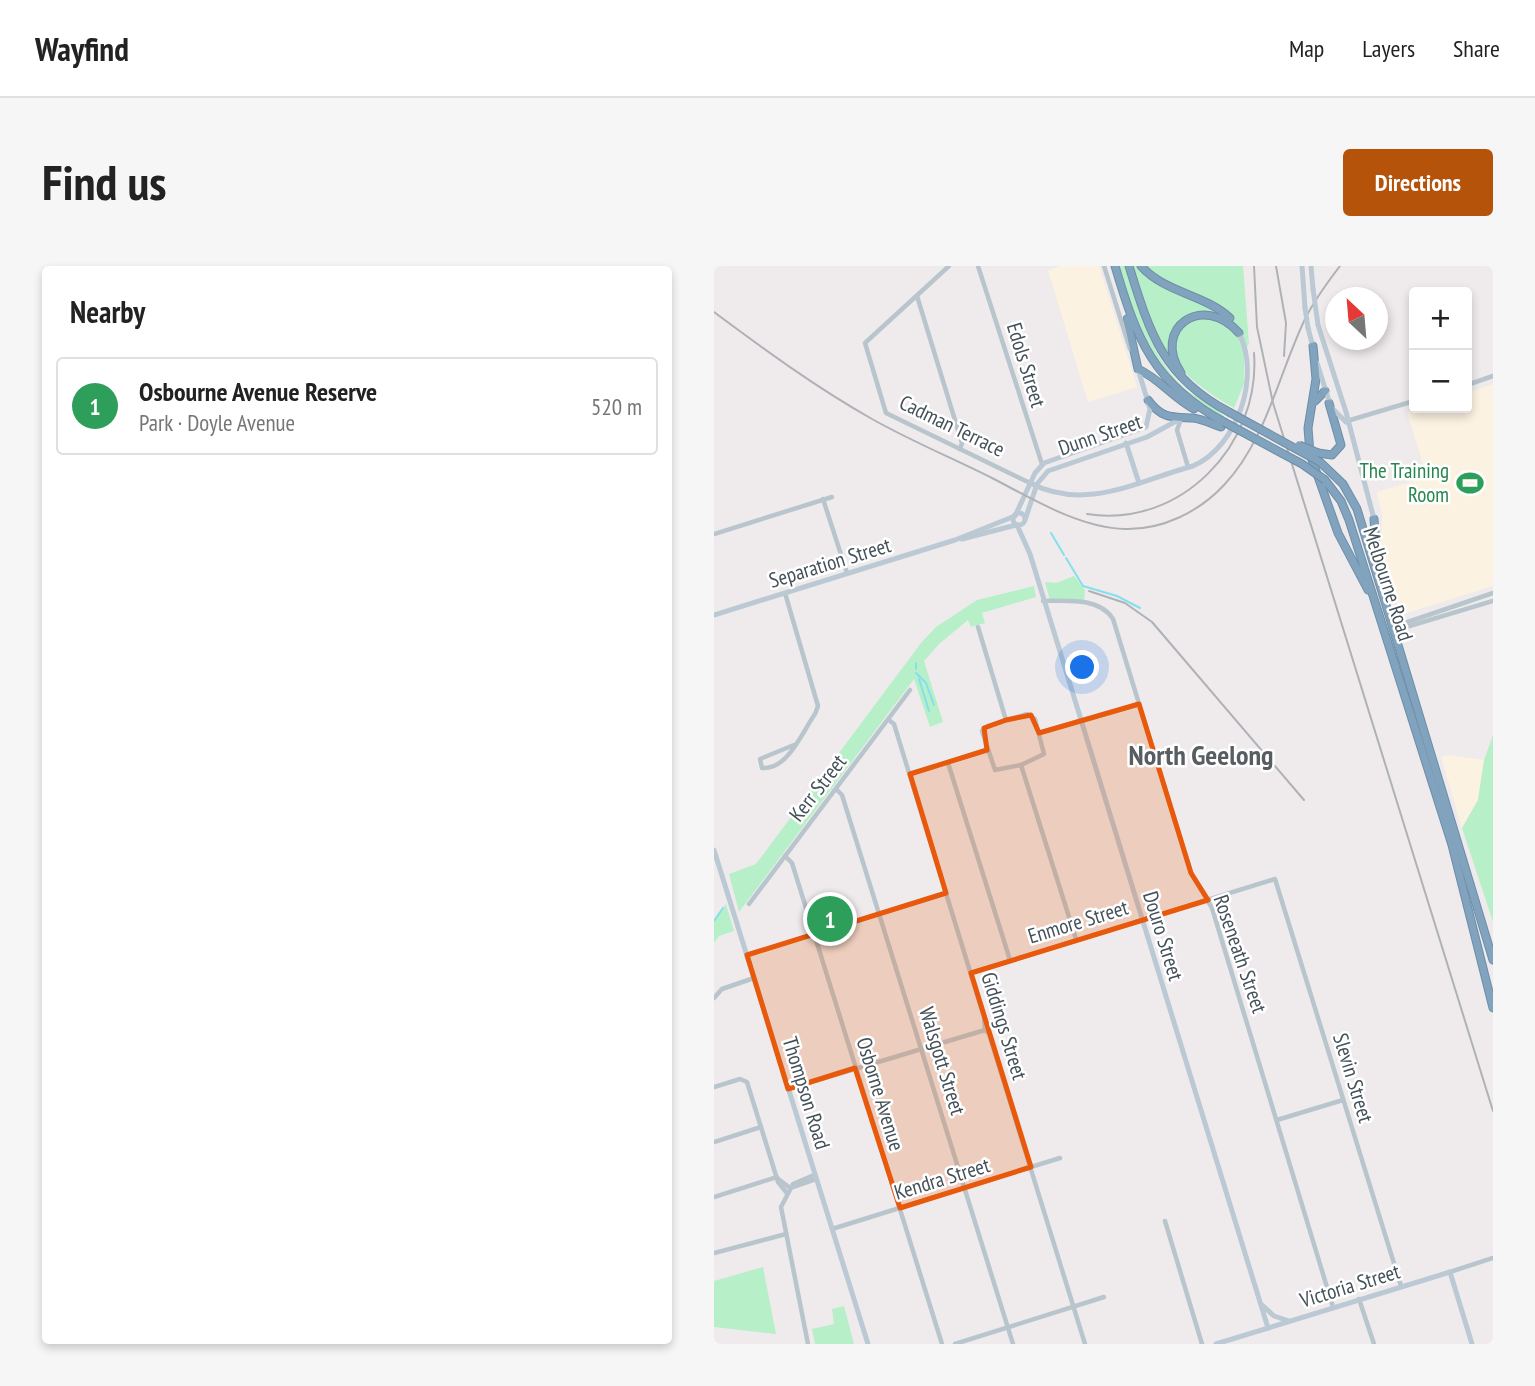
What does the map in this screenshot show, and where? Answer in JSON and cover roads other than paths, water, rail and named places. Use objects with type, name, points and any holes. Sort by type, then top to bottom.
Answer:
[{"type":"highway","points":[[1115,266],[1140,341],[1158,370],[1178,392],[1222,424]]},
{"type":"highway","name":"Melbourne Road","points":[[1129,266],[1155,342],[1171,368],[1195,391],[1320,463],[1337,477],[1353,501],[1379,579],[1493,960]]},
{"type":"highway","points":[[1141,266],[1160,282],[1220,310],[1233,321],[1239,333]]},
{"type":"highway","points":[[1123,294],[1138,369],[1153,375],[1187,405],[1214,416]]},
{"type":"highway","points":[[1195,391],[1172,357],[1172,342],[1178,328],[1190,318],[1211,314],[1227,320],[1239,333]]},
{"type":"highway","points":[[1313,346],[1316,379],[1307,435],[1310,454],[1338,533],[1378,613]]},
{"type":"highway","points":[[1313,405],[1325,391]]},
{"type":"highway","points":[[1148,400],[1163,415],[1181,419],[1197,418],[1222,424]]},
{"type":"highway","points":[[1275,437],[1318,453],[1332,455],[1341,445],[1329,403]]},
{"type":"highway","name":"Melbourne Road","points":[[1222,424],[1260,441],[1325,480],[1345,509],[1457,863],[1493,1008]]},
{"type":"highway","points":[[1374,519],[1379,579]]},
{"type":"highway","points":[[1384,630],[1393,627]]},
{"type":"main road","points":[[1302,266],[1308,328],[1325,391],[1329,403],[1346,422]]},
{"type":"main road","points":[[1311,268],[1318,325],[1374,519]]},
{"type":"main road","points":[[1015,515],[1030,483],[1063,495],[1095,496],[1188,467],[1213,452],[1241,407],[1247,367],[1239,333]]},
{"type":"main road","points":[[1138,369],[1148,400]]},
{"type":"main road","points":[[1325,391],[1337,387]]},
{"type":"main road","name":"Dunn Street","points":[[1030,483],[1042,464],[1140,431],[1147,425],[1148,400]]},
{"type":"main road","name":"Dunn Street","points":[[1037,486],[1048,471],[1127,444],[1181,419]]},
{"type":"main road","points":[[1125,436],[1139,483]]},
{"type":"main road","name":"Edols Street","points":[[1042,464],[1048,471]]},
{"type":"main road","points":[[1025,521],[1037,486]]},
{"type":"main road","points":[[1015,515],[1023,514],[1025,521]]},
{"type":"main road","name":"Douro Street","points":[[1015,515],[1030,554],[1268,1328]]},
{"type":"main road","name":"Separation Street","points":[[955,540],[1015,515]]},
{"type":"main road","name":"Douro Street","points":[[1025,521],[1030,554]]},
{"type":"main road","name":"Separation Street","points":[[714,615],[1025,521]]},
{"type":"main road","name":"Thompson Road","points":[[714,850],[717,870],[747,955],[868,1344]]},
{"type":"main road","points":[[1450,1272],[1472,1344]]},
{"type":"main road","name":"Victoria Street","points":[[1216,1344],[1234,1341],[1333,1307],[1450,1272]]},
{"type":"main road","points":[[1260,1303],[1270,1314],[1290,1321]]},
{"type":"street","points":[[949,266],[917,296],[962,443],[960,449]]},
{"type":"street","name":"Edols Street","points":[[978,266],[1042,464]]},
{"type":"street","points":[[1104,266],[1138,369]]},
{"type":"street","name":"Cadman Terrace","points":[[917,296],[865,343],[886,412],[1030,483]]},
{"type":"street","points":[[1472,382],[1493,376]]},
{"type":"street","points":[[1346,422],[1409,403]]},
{"type":"street","points":[[1181,419],[1177,433],[1188,467]]},
{"type":"street","points":[[714,534],[832,497]]},
{"type":"street","points":[[823,499],[847,573]]},
{"type":"street","points":[[785,593],[818,702],[816,714],[794,745],[780,764],[762,768],[761,758],[794,745]]},
{"type":"street","points":[[1393,627],[1403,628],[1493,593]]},
{"type":"street","points":[[1437,615],[1493,600]]},
{"type":"street","name":"Roseneath Street","points":[[1044,601],[1082,602],[1110,614],[1191,873],[1208,900],[1333,1307]]},
{"type":"street","points":[[978,627],[1006,720]]},
{"type":"street","name":"Kerr Street","points":[[750,904],[910,690]]},
{"type":"street","points":[[1039,733],[1139,704]]},
{"type":"street","points":[[1031,715],[1039,733],[1044,754],[1021,765],[995,770],[987,750],[984,728],[1031,715]]},
{"type":"street","name":"Giddings Street","points":[[889,720],[894,724],[910,774],[971,973],[985,1030],[989,1034],[1085,1344]]},
{"type":"street","points":[[910,774],[987,750]]},
{"type":"street","points":[[948,763],[1010,960]]},
{"type":"street","points":[[1021,765],[1076,939]]},
{"type":"street","name":"Walsgott Street","points":[[837,790],[842,795],[880,914],[1013,1344]]},
{"type":"street","name":"Osborne Avenue","points":[[785,856],[792,863],[942,1344]]},
{"type":"street","name":"Enmore Street","points":[[971,973],[1275,879]]},
{"type":"street","name":"Slevin Street","points":[[1275,879],[1401,1286]]},
{"type":"street","points":[[747,955],[946,893]]},
{"type":"street","points":[[1483,969],[1493,966]]},
{"type":"street","points":[[714,998],[722,989],[754,978]]},
{"type":"street","points":[[788,1089],[985,1030]]},
{"type":"street","points":[[714,1087],[745,1080],[776,1177],[788,1190]]},
{"type":"street","points":[[1277,1120],[1343,1100]]},
{"type":"street","points":[[714,1142],[761,1127]]},
{"type":"street","name":"Kendra Street","points":[[832,1229],[1060,1158]]},
{"type":"street","points":[[714,1197],[776,1177]]},
{"type":"street","points":[[808,1344],[781,1207],[788,1190],[815,1177]]},
{"type":"street","points":[[1165,1221],[1202,1344]]},
{"type":"street","points":[[714,1253],[786,1234]]},
{"type":"street","name":"Victoria Street","points":[[1450,1272],[1493,1258]]},
{"type":"street","points":[[956,1344],[1104,1297]]},
{"type":"street","points":[[1359,1299],[1374,1344]]},
{"type":"waterway","points":[[1051,533],[1064,555]]},
{"type":"waterway","points":[[1066,558],[1083,586],[1117,596],[1140,608]]},
{"type":"waterway","points":[[916,663],[916,669]]},
{"type":"waterway","points":[[916,673],[926,683],[934,705]]},
{"type":"waterway","points":[[919,679],[929,711]]},
{"type":"waterway","points":[[714,921],[723,908]]},
{"type":"railway","points":[[1254,266],[1257,327],[1273,403],[1493,1111]]},
{"type":"railway","points":[[1276,266],[1286,323],[1284,356]]},
{"type":"railway","points":[[714,312],[811,382],[902,435],[1073,518],[1108,527],[1139,529],[1166,523],[1191,511],[1214,495],[1238,467],[1261,427],[1305,319],[1340,266]]},
{"type":"railway","points":[[1087,514],[1121,515],[1153,508],[1183,494],[1208,474],[1229,448],[1244,419],[1253,387],[1254,353]]},
{"type":"railway","points":[[1089,591],[1125,603],[1152,622],[1304,800]]},
{"type":"place","name":"The Training Room","points":[[1470,483]]},
{"type":"place","name":"Osbourne Avenue Reserve","points":[[830,919]]},
{"type":"district","name":"North Geelong","points":[[1201,755]]}]
